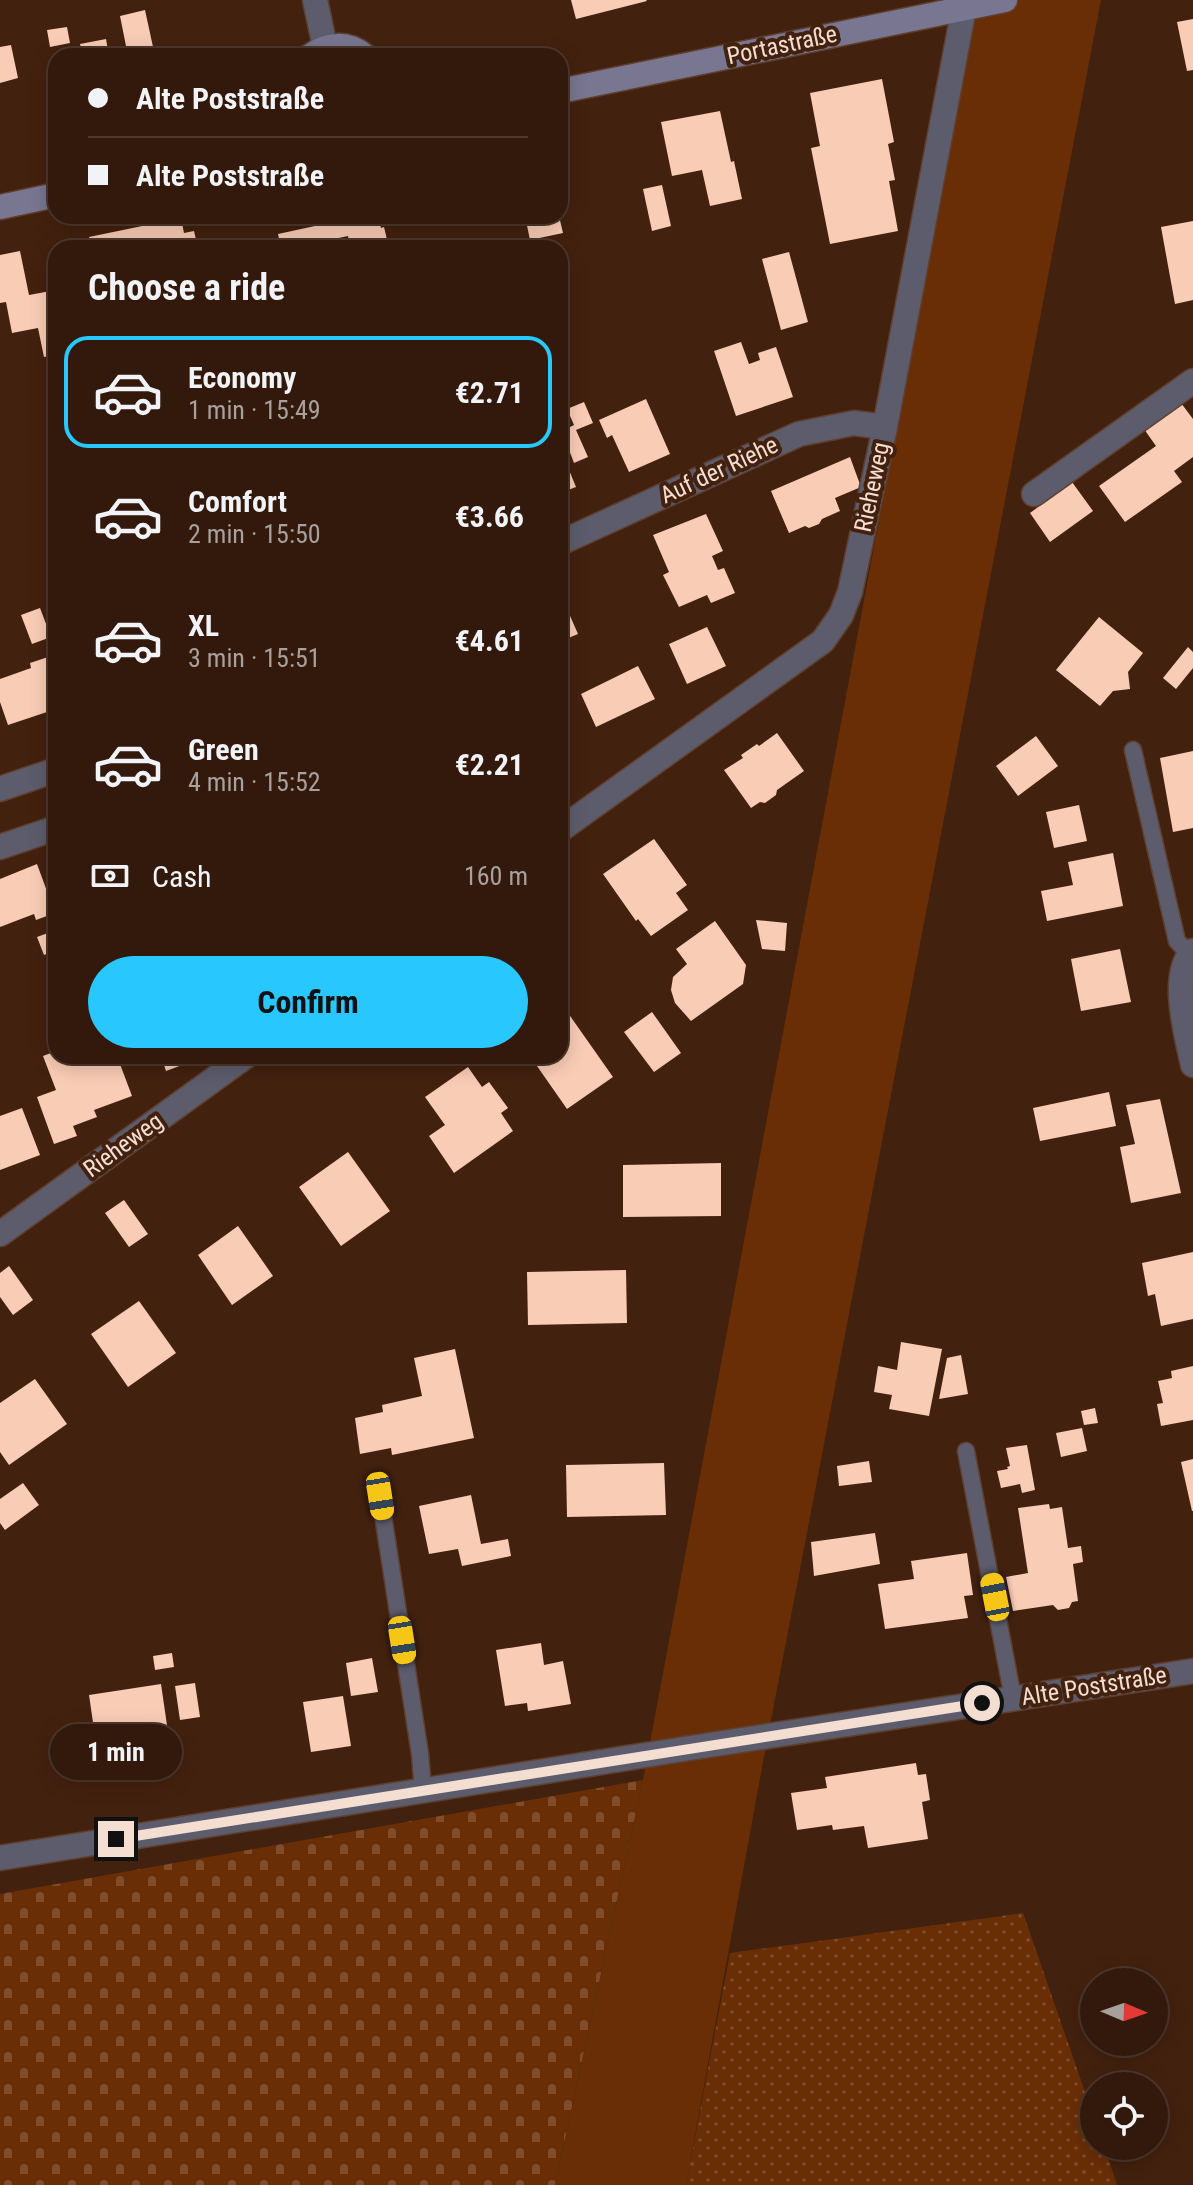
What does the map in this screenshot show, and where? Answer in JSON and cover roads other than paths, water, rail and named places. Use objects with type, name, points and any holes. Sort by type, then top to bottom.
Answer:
[{"type":"main road","name":"Portastraße","points":[[568,89],[1005,0]]},
{"type":"main road","points":[[328,48],[337,45],[352,48]]},
{"type":"main road","points":[[0,207],[48,197]]},
{"type":"street","points":[[315,0],[317,48]]},
{"type":"street","name":"Rieheweg","points":[[568,824],[823,641],[841,615],[850,592],[885,427],[964,8]]},
{"type":"street","points":[[1034,494],[1193,381]]},
{"type":"street","name":"Auf der Riehe","points":[[568,539],[799,434],[854,423],[885,427]]},
{"type":"street","points":[[0,789],[48,773]]},
{"type":"street","points":[[0,847],[48,831]]},
{"type":"street","points":[[1191,953],[1183,973],[1181,1001],[1193,1065]]},
{"type":"street","name":"Rieheweg","points":[[0,1234],[235,1064]]},
{"type":"street","name":"Alte Poststraße","points":[[0,1858],[1193,1671]]},
{"type":"lane","points":[[1133,750],[1177,941],[1191,953]]},
{"type":"lane","points":[[966,1451],[1013,1698]]},
{"type":"lane","points":[[380,1496],[423,1790]]}]
